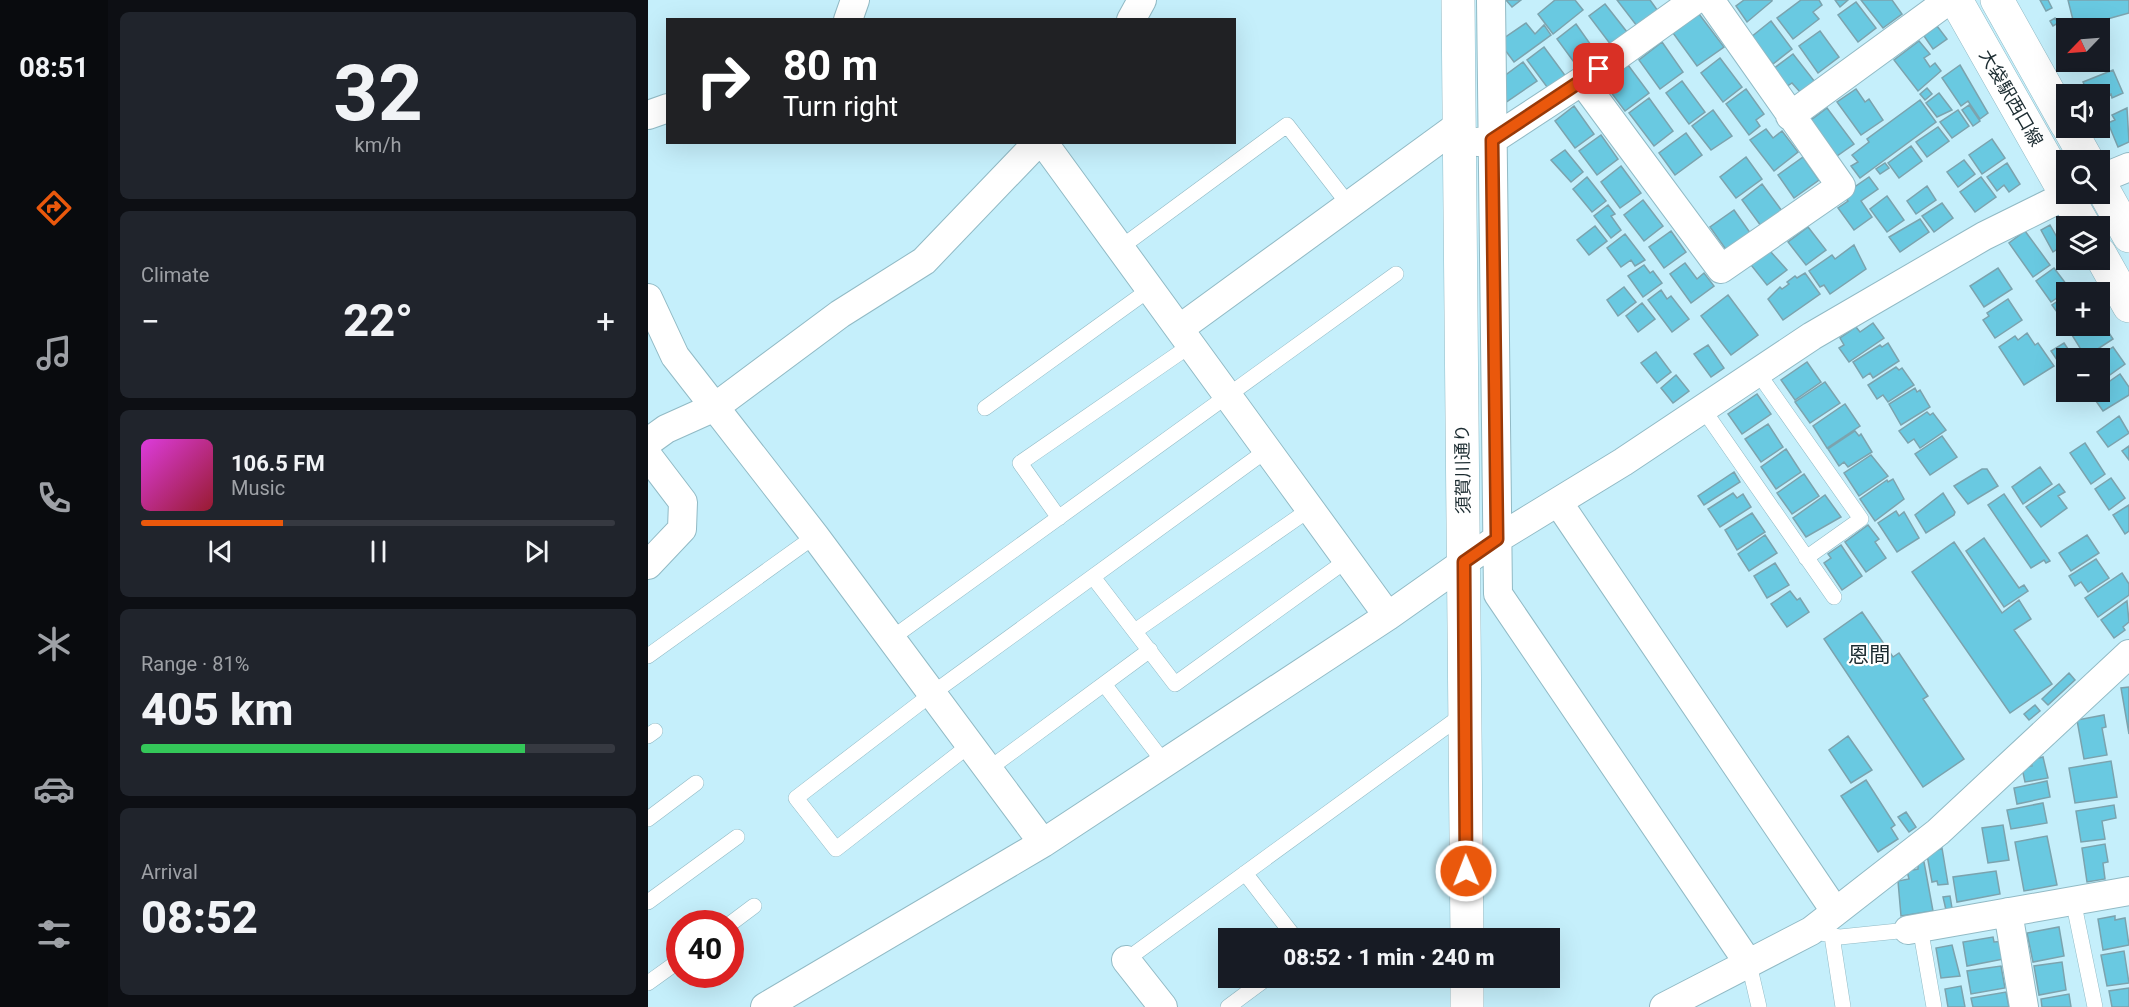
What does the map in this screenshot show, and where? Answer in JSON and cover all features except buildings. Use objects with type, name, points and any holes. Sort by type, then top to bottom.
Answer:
[{"type":"street","points":[[849,18],[855,0]]},
{"type":"street","points":[[1132,18],[1142,0]]},
{"type":"street","name":"須賀川通り","points":[[1458,0],[1467,928]]},
{"type":"street","points":[[1491,0],[1498,594],[1749,964]]},
{"type":"street","points":[[1185,337],[1349,205],[1459,135],[1492,140],[1582,81],[1695,0]]},
{"type":"street","points":[[1582,81],[1721,269],[1841,186],[1710,0]]},
{"type":"street","points":[[1791,116],[1949,0]]},
{"type":"street","name":"大袋駅西口線","points":[[1956,0],[2056,176]]},
{"type":"street","name":"大袋駅西口線","points":[[1997,0],[2056,105]]},
{"type":"street","points":[[648,114],[666,109]]},
{"type":"street","points":[[648,442],[666,429],[715,408],[840,314],[924,261],[1036,144]]},
{"type":"street","points":[[1044,144],[1388,616]]},
{"type":"street","points":[[2110,175],[2129,167]]},
{"type":"street","points":[[765,1007],[1043,843],[1163,761],[1388,616],[1497,539],[1703,409],[1812,336],[1984,236],[2056,200]]},
{"type":"street","points":[[2110,202],[2129,236]]},
{"type":"street","points":[[2109,270],[2129,306]]},
{"type":"street","points":[[648,298],[675,356],[815,536],[990,768],[1043,843]]},
{"type":"street","points":[[648,456],[682,502],[681,529],[648,565]]},
{"type":"street","points":[[1558,502],[1826,926]]},
{"type":"street","points":[[1664,1007],[1826,926],[1938,832],[2129,654]]},
{"type":"street","points":[[1914,929],[2129,891]]},
{"type":"street","points":[[2008,912],[2024,1007]]},
{"type":"street","points":[[1126,960],[1163,1007]]},
{"type":"street","points":[[1467,988],[1467,1007]]},
{"type":"lane","points":[[1120,248],[1287,125],[1349,205]]},
{"type":"lane","points":[[892,638],[1396,274]]},
{"type":"lane","points":[[985,408],[1150,289]]},
{"type":"lane","points":[[1059,518],[1020,464],[1185,337]]},
{"type":"lane","points":[[1758,373],[1861,519],[1806,558]]},
{"type":"lane","points":[[1703,409],[1834,597]]},
{"type":"lane","points":[[971,744],[836,849],[796,798],[933,693],[1267,450]]},
{"type":"lane","points":[[1135,631],[1310,509]]},
{"type":"lane","points":[[648,656],[815,536]]},
{"type":"lane","points":[[1093,576],[1175,684],[1347,560]]},
{"type":"lane","points":[[990,768],[1150,650]]},
{"type":"lane","points":[[1104,684],[1163,761]]},
{"type":"lane","points":[[1126,960],[1465,713]]},
{"type":"lane","points":[[648,819],[696,783]]},
{"type":"lane","points":[[648,902],[737,837]]},
{"type":"lane","points":[[1245,873],[1288,928]]},
{"type":"lane","points":[[2073,900],[2095,1007]]},
{"type":"lane","points":[[744,914],[754,906]]},
{"type":"lane","points":[[1826,926],[1840,938],[1914,929],[1934,1007]]},
{"type":"lane","points":[[1826,926],[1844,1007]]},
{"type":"lane","points":[[1749,964],[1759,1007]]},
{"type":"lane","points":[[648,983],[666,970]]},
{"type":"lane","points":[[1228,1007],[1254,988]]},
{"type":"district","name":"恩間","points":[[1869,655]]},
{"type":"route","points":[[1466,871],[1464,562],[1497,539],[1492,140],[1599,69]]}]
